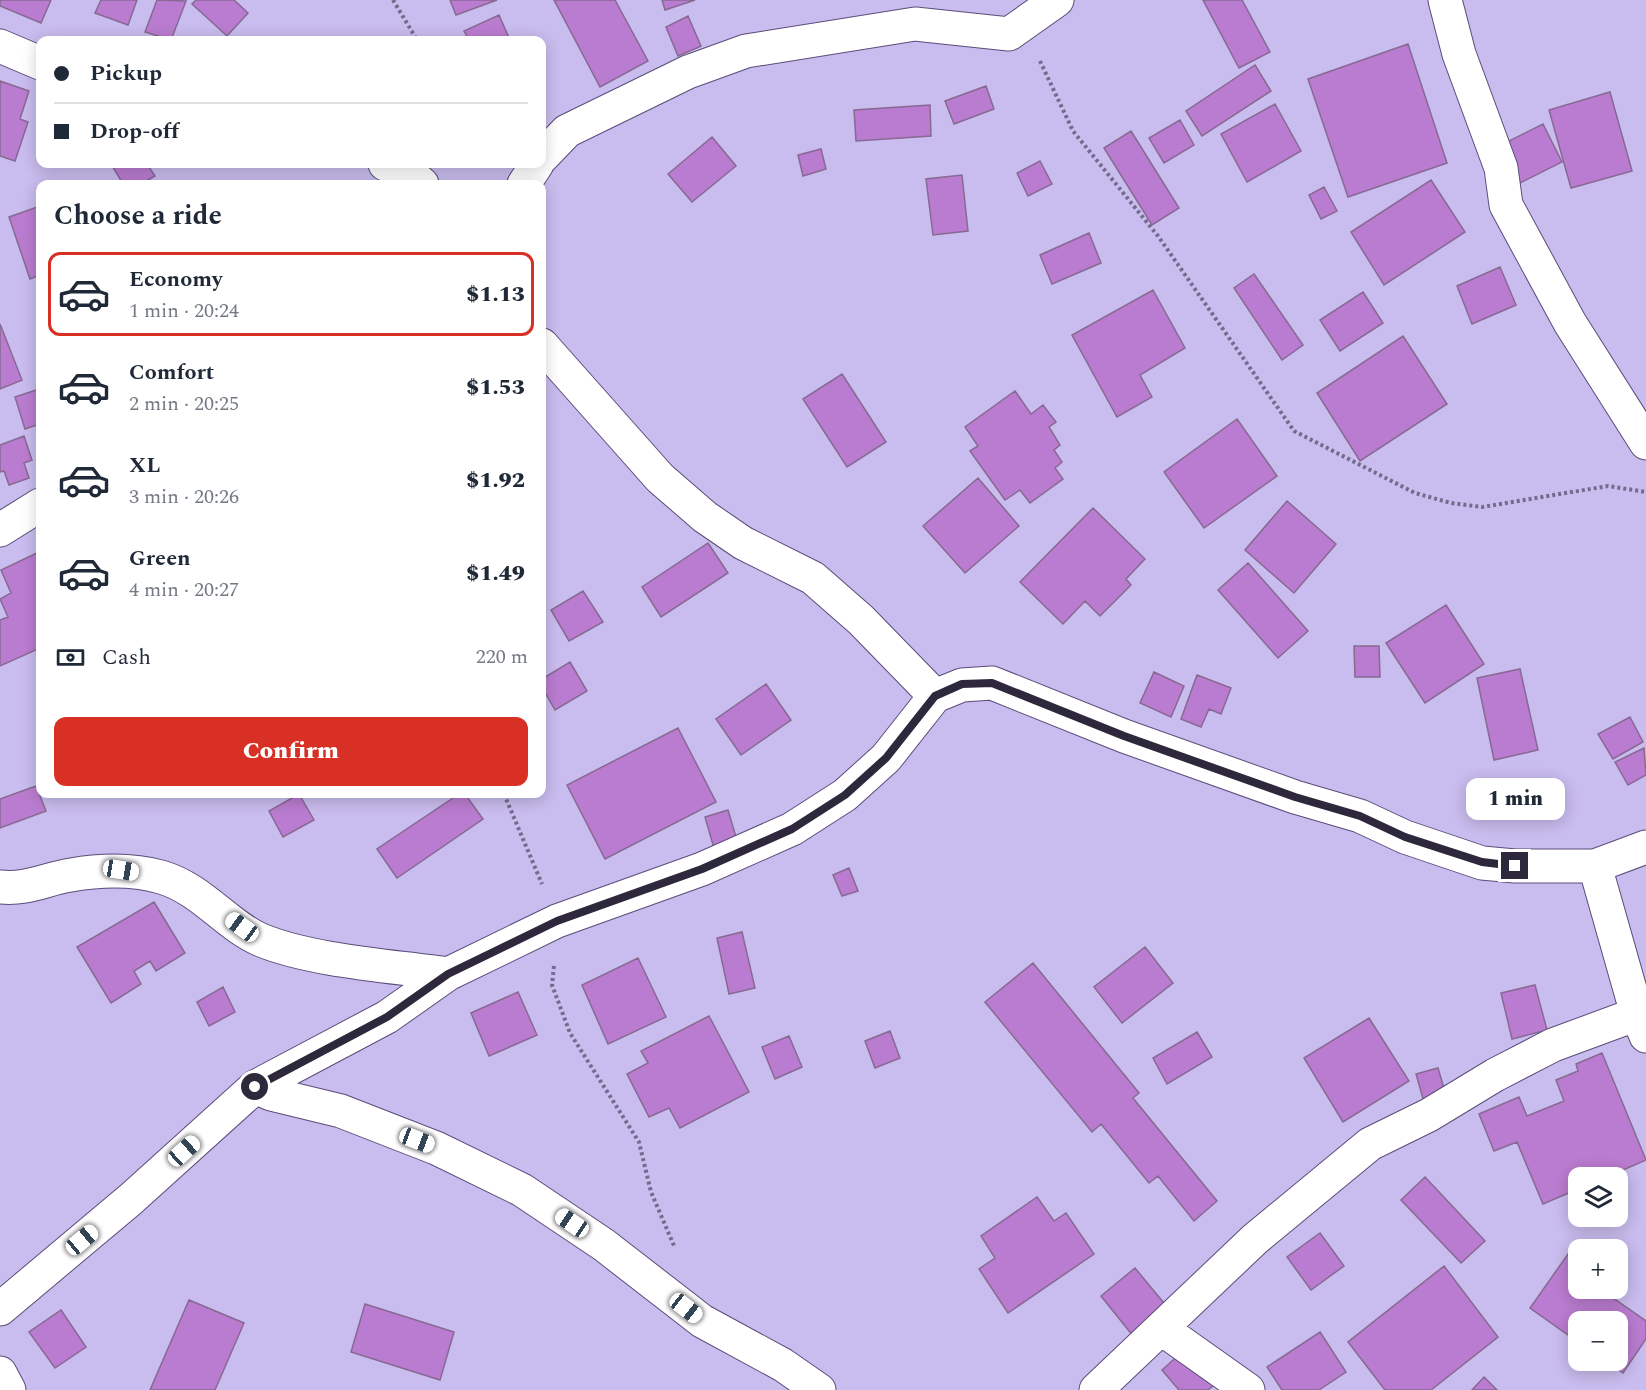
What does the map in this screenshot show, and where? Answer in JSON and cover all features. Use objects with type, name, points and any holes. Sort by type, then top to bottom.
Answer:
[{"type":"street","points":[[546,153],[567,131],[688,72],[746,51],[915,24],[1009,34],[1057,0]]},
{"type":"street","points":[[1445,0],[1459,54],[1501,168],[1506,205],[1542,267],[1570,323],[1646,443]]},
{"type":"street","points":[[0,46],[36,61]]},
{"type":"street","points":[[394,168],[418,180]]},
{"type":"street","points":[[546,350],[660,478],[705,517],[743,543],[813,578],[861,621],[935,696]]},
{"type":"street","points":[[0,530],[36,508]]},
{"type":"street","points":[[0,1310],[131,1199],[255,1087],[387,1017],[448,974],[557,921],[702,869],[792,829],[845,795],[886,758],[935,696],[962,684],[992,683],[1124,736],[1295,797],[1360,816],[1405,837],[1482,862],[1515,866],[1595,866],[1646,847]]},
{"type":"street","points":[[1096,1390],[1255,1239],[1370,1144],[1429,1115],[1495,1075],[1553,1045],[1641,1025],[1595,866]]},
{"type":"street","points":[[0,887],[18,889],[70,875],[121,870],[162,877],[202,896],[259,939],[298,952],[448,974]]},
{"type":"street","points":[[255,1087],[271,1094],[341,1111],[436,1148],[522,1190],[604,1245],[702,1321],[783,1365],[819,1390]]},
{"type":"street","points":[[1162,1329],[1248,1390]]},
{"type":"street","points":[[0,1373],[9,1390]]},
{"type":"path","points":[[393,0],[415,36]]},
{"type":"path","points":[[1009,34],[1035,50],[1072,131],[1158,236],[1294,431],[1415,493],[1451,503],[1482,507],[1608,486],[1646,492]]},
{"type":"path","points":[[506,798],[557,921],[552,985],[570,1033],[639,1142],[651,1192],[678,1257]]},
{"type":"building","points":[[0,0],[51,0],[41,23],[0,6]]},
{"type":"building","points":[[101,0],[137,0],[128,25],[95,13]]},
{"type":"building","points":[[157,0],[186,1],[173,36],[158,36],[145,32]]},
{"type":"building","points":[[196,0],[234,0],[248,13],[227,36],[192,4]]},
{"type":"building","points":[[450,0],[497,0],[456,15]]},
{"type":"building","points":[[554,0],[615,0],[648,61],[600,87]]},
{"type":"building","points":[[662,0],[695,0],[665,10]]},
{"type":"building","points":[[1203,0],[1242,0],[1270,52],[1239,68]]},
{"type":"building","points":[[499,15],[508,36],[467,36],[464,31]]},
{"type":"building","points":[[688,16],[701,46],[678,56],[666,27]]},
{"type":"building","points":[[1408,44],[1447,163],[1348,197],[1308,79]]},
{"type":"building","points":[[1255,65],[1271,91],[1202,136],[1186,111]]},
{"type":"building","points":[[0,81],[29,91],[20,119],[28,122],[15,161],[0,156]]},
{"type":"building","points":[[986,86],[994,109],[954,124],[945,101]]},
{"type":"building","points":[[1610,92],[1632,171],[1571,188],[1549,110]]},
{"type":"building","points":[[1275,104],[1301,151],[1247,182],[1221,134]]},
{"type":"building","points":[[930,105],[931,136],[856,141],[854,110]]},
{"type":"building","points":[[1180,120],[1194,145],[1164,163],[1149,138]]},
{"type":"building","points":[[1543,124],[1562,162],[1518,184],[1499,146]]},
{"type":"building","points":[[1131,131],[1179,208],[1152,225],[1104,148]]},
{"type":"building","points":[[712,137],[736,166],[692,202],[668,174]]},
{"type":"building","points":[[821,149],[826,169],[803,176],[798,155]]},
{"type":"building","points":[[1040,161],[1052,184],[1028,196],[1017,173]]},
{"type":"building","points":[[113,168],[150,168],[155,176],[148,180],[121,180]]},
{"type":"building","points":[[962,175],[968,231],[933,235],[926,179]]},
{"type":"building","points":[[1431,180],[1465,232],[1384,285],[1351,232]]},
{"type":"building","points":[[1324,187],[1337,211],[1321,219],[1309,195]]},
{"type":"building","points":[[36,207],[36,277],[30,279],[9,217]]},
{"type":"building","points":[[1089,233],[1101,263],[1052,284],[1040,255]]},
{"type":"building","points":[[1500,267],[1516,305],[1472,324],[1457,286]]},
{"type":"building","points":[[1254,274],[1303,345],[1282,360],[1234,288]]},
{"type":"building","points":[[1153,290],[1185,348],[1140,375],[1152,397],[1117,417],[1072,335]]},
{"type":"building","points":[[1363,292],[1383,323],[1340,351],[1320,320]]},
{"type":"building","points":[[0,324],[22,380],[0,389]]},
{"type":"building","points":[[1403,336],[1447,404],[1360,461],[1317,393]]},
{"type":"building","points":[[842,374],[886,442],[847,467],[803,399]]},
{"type":"building","points":[[36,390],[36,425],[25,429],[15,397]]},
{"type":"building","points":[[1015,391],[1031,414],[1043,405],[1056,422],[1049,427],[1060,445],[1054,450],[1062,462],[1055,468],[1063,479],[1030,503],[1020,490],[1005,500],[970,451],[978,446],[965,427]]},
{"type":"building","points":[[1237,419],[1277,476],[1204,528],[1164,472]]},
{"type":"building","points":[[24,436],[32,460],[24,463],[29,478],[9,485],[4,471],[0,472],[0,445]]},
{"type":"building","points":[[978,478],[1019,526],[965,573],[923,526]]},
{"type":"building","points":[[1287,501],[1336,544],[1294,593],[1245,550]]},
{"type":"building","points":[[1093,508],[1145,559],[1126,579],[1131,585],[1100,616],[1085,601],[1063,624],[1020,582]]},
{"type":"building","points":[[708,543],[728,573],[661,617],[642,587]]},
{"type":"building","points":[[36,553],[36,650],[0,666],[0,620],[8,617],[0,599],[11,593],[1,570]]},
{"type":"building","points":[[1248,563],[1308,631],[1278,658],[1218,590]]},
{"type":"building","points":[[583,591],[603,622],[569,641],[551,610]]},
{"type":"building","points":[[1446,605],[1484,664],[1425,703],[1386,643]]},
{"type":"building","points":[[1354,646],[1379,646],[1380,677],[1355,677]]},
{"type":"building","points":[[570,662],[587,691],[555,710],[546,694],[546,677]]},
{"type":"building","points":[[1520,669],[1538,750],[1494,760],[1477,678]]},
{"type":"building","points":[[1154,672],[1184,686],[1171,717],[1140,703]]},
{"type":"building","points":[[1197,675],[1231,688],[1221,714],[1209,709],[1201,727],[1181,719]]},
{"type":"building","points":[[766,684],[791,720],[741,755],[716,719]]},
{"type":"building","points":[[1630,717],[1643,742],[1613,759],[1598,734]]},
{"type":"building","points":[[678,728],[716,802],[605,859],[567,785]]},
{"type":"building","points":[[1644,748],[1646,775],[1628,785],[1615,762]]},
{"type":"building","points":[[36,786],[36,798],[41,798],[46,811],[0,828],[0,799]]},
{"type":"building","points":[[292,798],[301,798],[314,820],[283,837],[269,811]]},
{"type":"building","points":[[453,798],[468,798],[483,819],[397,878],[377,849]]},
{"type":"building","points":[[728,810],[739,847],[716,855],[705,817]]},
{"type":"building","points":[[849,868],[858,891],[842,896],[833,875]]},
{"type":"building","points":[[154,902],[185,953],[156,971],[150,961],[134,971],[141,984],[111,1003],[77,947]]},
{"type":"building","points":[[742,932],[755,988],[729,994],[717,938]]},
{"type":"building","points":[[1145,947],[1173,983],[1122,1023],[1094,987]]},
{"type":"building","points":[[638,958],[666,1017],[608,1044],[582,985]]},
{"type":"building","points":[[1033,963],[1139,1093],[1133,1098],[1217,1201],[1194,1221],[1158,1176],[1149,1183],[1101,1124],[1092,1132],[985,1002]]},
{"type":"building","points":[[1535,985],[1547,1030],[1512,1039],[1501,993]]},
{"type":"building","points":[[223,987],[235,1012],[209,1026],[197,1002]]},
{"type":"building","points":[[518,992],[537,1035],[489,1056],[471,1013]]},
{"type":"building","points":[[709,1016],[749,1092],[680,1128],[669,1108],[649,1117],[627,1074],[648,1063],[641,1051]]},
{"type":"building","points":[[1369,1018],[1409,1081],[1343,1122],[1304,1058]]},
{"type":"building","points":[[890,1031],[900,1058],[875,1068],[865,1041]]},
{"type":"building","points":[[1197,1032],[1212,1057],[1167,1084],[1153,1058]]},
{"type":"building","points":[[789,1036],[802,1067],[775,1079],[762,1047]]},
{"type":"building","points":[[1602,1053],[1646,1160],[1628,1168],[1568,1167],[1568,1193],[1543,1204],[1517,1142],[1494,1151],[1479,1114],[1519,1097],[1527,1116],[1564,1101],[1556,1080],[1578,1071],[1576,1064]]},
{"type":"building","points":[[1438,1068],[1446,1095],[1424,1102],[1416,1074]]},
{"type":"building","points":[[1425,1177],[1485,1241],[1461,1263],[1401,1200]]},
{"type":"building","points":[[1037,1197],[1054,1221],[1066,1213],[1094,1254],[1008,1313],[979,1269],[995,1258],[981,1236]]},
{"type":"building","points":[[1320,1233],[1344,1266],[1311,1290],[1287,1257]]},
{"type":"building","points":[[1568,1254],[1568,1299],[1615,1299],[1646,1321],[1646,1339],[1628,1366],[1628,1311],[1568,1311],[1568,1335],[1530,1308]]},
{"type":"building","points":[[1444,1266],[1498,1337],[1431,1390],[1385,1390],[1348,1342]]},
{"type":"building","points":[[1135,1268],[1168,1308],[1133,1336],[1101,1296]]},
{"type":"building","points":[[189,1300],[244,1323],[215,1390],[150,1390]]},
{"type":"building","points":[[365,1304],[454,1332],[440,1380],[351,1352]]},
{"type":"building","points":[[61,1310],[86,1347],[55,1368],[29,1332]]},
{"type":"building","points":[[1320,1332],[1346,1372],[1319,1390],[1282,1390],[1267,1367]]},
{"type":"building","points":[[1183,1351],[1213,1386],[1208,1390],[1179,1390],[1162,1370]]},
{"type":"building","points":[[1484,1377],[1497,1390],[1472,1390]]},
{"type":"route","points":[[255,1087],[387,1017],[448,974],[557,921],[702,869],[792,829],[845,795],[886,758],[935,696],[962,684],[992,683],[1124,736],[1295,797],[1360,816],[1405,837],[1482,862],[1515,866]]}]
